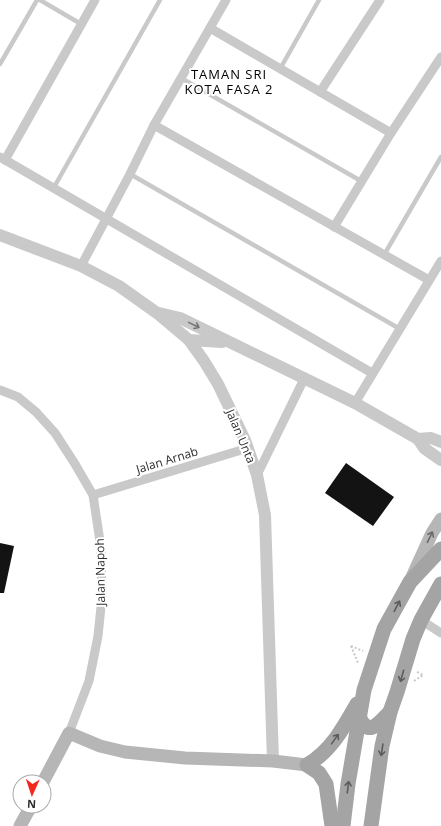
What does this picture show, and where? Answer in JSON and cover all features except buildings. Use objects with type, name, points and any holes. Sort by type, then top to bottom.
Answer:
[{"type":"main road","points":[[343,826],[348,784],[364,690],[384,629],[410,582],[432,533],[441,518]]},
{"type":"main road","points":[[410,582],[441,548]]},
{"type":"main road","points":[[371,826],[382,746],[390,712],[413,639],[421,620],[441,584]]},
{"type":"main road","points":[[307,765],[327,750],[348,720],[364,690]]},
{"type":"main road","points":[[359,717],[362,724],[369,728],[378,724],[390,712]]},
{"type":"main road","points":[[69,733],[100,746],[125,752],[185,758],[273,761],[307,765],[320,774],[326,784],[332,826]]},
{"type":"main road","name":"Jalan Napoh","points":[[47,774],[69,733]]},
{"type":"main road","points":[[20,826],[27,814]]},
{"type":"street","points":[[95,0],[3,159],[372,373]]},
{"type":"street","points":[[81,266],[130,174],[154,125],[226,0]]},
{"type":"street","points":[[320,92],[380,0]]},
{"type":"street","points":[[210,28],[391,133]]},
{"type":"street","points":[[334,227],[391,133],[441,57]]},
{"type":"street","points":[[154,125],[429,280]]},
{"type":"street","name":"Jalan Unta","points":[[0,235],[81,266],[119,286],[157,313],[189,340],[218,384],[248,448],[257,475],[265,515],[273,761]]},
{"type":"street","points":[[355,403],[441,261]]},
{"type":"street","points":[[157,313],[180,318],[355,403],[418,438],[431,438],[441,442]]},
{"type":"street","points":[[189,340],[231,343]]},
{"type":"street","points":[[257,475],[304,379]]},
{"type":"street","name":"Jalan Napoh","points":[[0,390],[18,397],[36,412],[55,433],[93,495],[102,548],[102,597],[98,636],[89,681],[69,733]]},
{"type":"street","points":[[418,438],[424,448],[441,460]]},
{"type":"street","name":"Jalan Arnab","points":[[93,495],[248,448]]},
{"type":"street","points":[[421,620],[441,633]]},
{"type":"lane","points":[[0,64],[38,0],[81,24]]},
{"type":"lane","points":[[53,189],[160,0]]},
{"type":"lane","points":[[280,69],[319,0]]},
{"type":"lane","points":[[180,78],[361,181]]},
{"type":"lane","points":[[384,254],[441,157]]},
{"type":"lane","points":[[130,174],[400,330]]},
{"type":"district","name":"TAMAN SRI KOTA FASA 2","points":[[229,82]]}]
